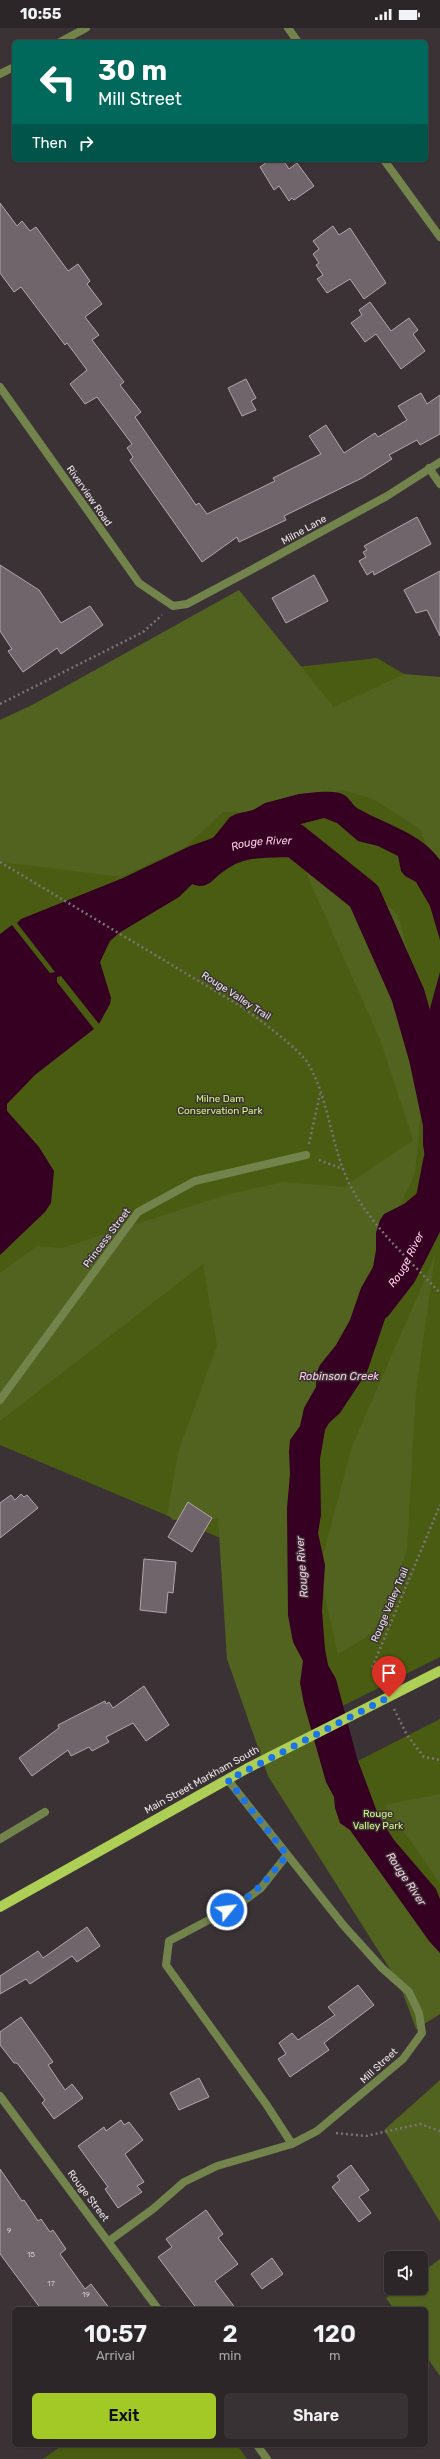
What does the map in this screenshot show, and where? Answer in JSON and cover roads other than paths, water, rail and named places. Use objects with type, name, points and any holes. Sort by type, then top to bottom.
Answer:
[{"type":"main road","name":"Main Street Markham South","points":[[0,1907],[246,1769],[436,1673]]},
{"type":"street","points":[[64,40],[86,28]]},
{"type":"street","points":[[288,28],[297,40]]},
{"type":"street","points":[[0,74],[12,68]]},
{"type":"street","points":[[385,162],[440,237]]},
{"type":"street","name":"Riverview Road","points":[[0,388],[139,583],[173,606]]},
{"type":"street","name":"Milne Lane","points":[[173,606],[187,604],[251,570],[387,496],[440,462]]},
{"type":"street","points":[[430,468],[440,484]]},
{"type":"street","name":"Princess Street","points":[[0,1400],[138,1212],[195,1181],[306,1155]]},
{"type":"street","name":"Mill Street","points":[[109,2240],[153,2209],[184,2182],[217,2166],[292,2144],[317,2131],[340,2114],[403,2059],[422,2033],[419,2013],[409,1992],[382,1968],[344,1926],[228,1780]]},
{"type":"street","points":[[0,1839],[46,1812]]},
{"type":"street","points":[[287,1855],[261,1888],[241,1903],[169,1941],[166,1965],[266,2104],[292,2144]]},
{"type":"street","name":"Rouge Street","points":[[0,2096],[109,2240],[157,2307]]},
{"type":"street","points":[[258,2447],[267,2459]]},
{"type":"water","points":[[333,792],[345,795],[357,808],[413,836],[432,850],[440,860],[440,940],[430,906],[416,882],[405,876],[401,871],[398,856],[378,846],[358,841],[337,823],[324,818],[251,837],[237,845],[214,863],[179,897],[119,933],[110,941],[100,962],[111,998],[110,1004],[99,1024],[61,976],[57,977],[57,982],[94,1029],[35,1075],[7,1104],[7,1111],[39,1147],[54,1171],[51,1203],[45,1212],[0,1255],[0,934],[12,925],[50,973],[55,972],[17,923],[21,919],[123,878],[190,846],[213,838],[230,817],[236,814],[253,810],[265,803],[299,794]]},
{"type":"water","name":"Robinson Creek","points":[[440,972],[440,1211],[428,1213],[415,1225],[405,1241],[402,1259],[403,1287],[387,1313],[367,1372],[340,1413],[329,1423],[325,1430],[320,1459],[321,1515],[318,1533],[325,1565],[322,1611],[325,1649],[328,1665],[336,1679],[357,1758],[379,1817],[394,1840],[436,1889],[440,1899],[440,1953],[429,1941],[350,1830],[340,1823],[335,1808],[334,1797],[326,1782],[304,1704],[300,1683],[303,1661],[293,1642],[288,1615],[287,1508],[290,1474],[290,1440],[300,1426],[304,1408],[316,1387],[317,1372],[320,1365],[336,1345],[350,1320],[361,1288],[373,1267],[376,1250],[376,1233],[380,1220],[384,1214],[404,1204],[421,1190],[427,1173],[423,1144],[423,1116],[431,1046],[429,1012]]},
{"type":"waterway","name":"Rouge River","points":[[200,869],[222,852],[233,846],[255,841],[294,840],[364,896],[408,995],[426,1058],[440,1124]]},
{"type":"waterway","name":"Rouge River","points":[[376,1304],[400,1273],[430,1214],[440,1162]]},
{"type":"park label","name":"Milne Dam Conservation Park","points":[[220,1104]]},
{"type":"park label","name":"Rouge Valley Park","points":[[378,1820]]}]
